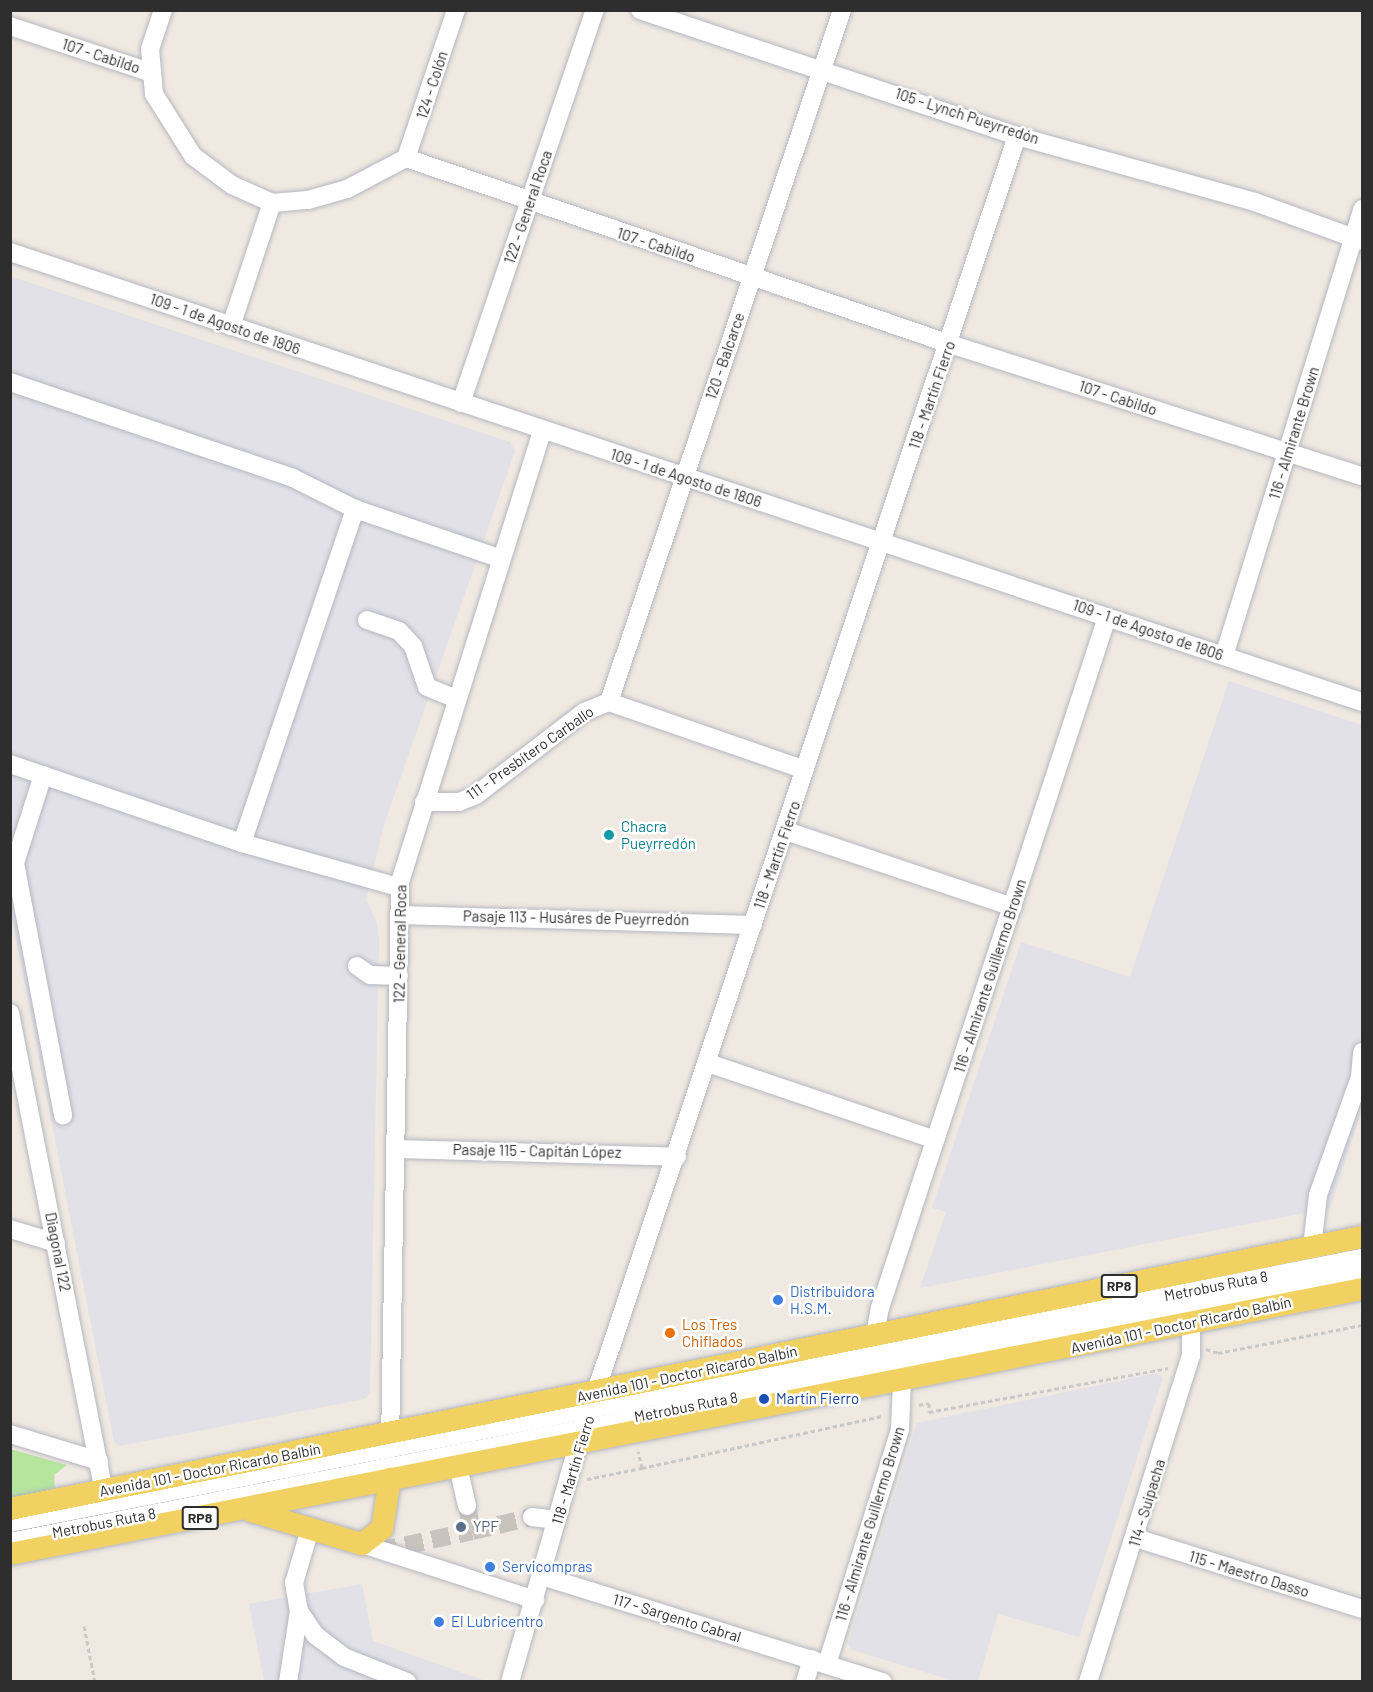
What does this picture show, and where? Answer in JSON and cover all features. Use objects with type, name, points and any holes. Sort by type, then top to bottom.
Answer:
[{"type":"main road","name":"Avenida 101 - Doctor Ricardo Balbín","points":[[10,1554],[243,1510],[390,1457],[595,1401],[876,1335],[1362,1237]]},
{"type":"main road","name":"Avenida 101 - Doctor Ricardo Balbín","points":[[10,1509],[104,1492],[390,1457],[458,1466],[581,1437],[902,1381],[1362,1288]]},
{"type":"main road","points":[[243,1510],[362,1544],[382,1529],[390,1457]]},
{"type":"street","points":[[149,72],[163,10]]},
{"type":"street","name":"124 - Colón","points":[[406,158],[456,10]]},
{"type":"street","name":"122 - General Roca","points":[[461,403],[595,10]]},
{"type":"street","name":"105 - Lynch Pueyrredón","points":[[640,10],[1017,136],[1233,195],[1358,240]]},
{"type":"street","name":"120 - Balcarce","points":[[609,702],[842,10]]},
{"type":"street","name":"107 - Cabildo","points":[[10,26],[149,72],[165,117],[193,156],[232,185],[272,203]]},
{"type":"street","name":"118 - Martín Fierro","points":[[510,1682],[581,1437],[595,1401],[881,542],[950,344],[1017,136]]},
{"type":"street","points":[[231,326],[272,203],[347,189],[406,158]]},
{"type":"street","name":"107 - Cabildo","points":[[406,158],[530,204],[950,344],[1362,476]]},
{"type":"street","name":"116 - Almirante Brown","points":[[1224,656],[1287,453],[1358,240],[1362,210]]},
{"type":"street","name":"109 - 1 de Agosto de 1806","points":[[10,252],[542,431],[1362,702]]},
{"type":"street","points":[[10,382],[293,478],[355,508],[499,558]]},
{"type":"street","name":"122 - General Roca","points":[[390,1457],[397,1149],[399,887],[499,558],[542,431]]},
{"type":"street","points":[[242,843],[355,508]]},
{"type":"street","name":"116 - Almirante Guillermo Brown","points":[[876,1335],[935,1140],[1107,617]]},
{"type":"street","points":[[367,620],[399,631],[413,646],[427,687],[456,699]]},
{"type":"street","name":"111 - Presbítero Carballo","points":[[424,802],[459,802],[476,795],[584,712],[609,702],[805,770]]},
{"type":"street","points":[[10,764],[242,843],[399,887]]},
{"type":"street","points":[[43,775],[15,863],[63,1115]]},
{"type":"street","points":[[786,831],[1013,907]]},
{"type":"street","name":"Pasaje 113 - Husáres de Pueyrredón","points":[[399,915],[753,924]]},
{"type":"street","points":[[357,966],[370,975],[399,976]]},
{"type":"street","name":"Diagonal 122","points":[[10,1013],[104,1492]]},
{"type":"street","points":[[1312,1247],[1318,1195],[1360,1077],[1362,1052]]},
{"type":"street","points":[[708,1063],[935,1140]]},
{"type":"street","name":"Pasaje 115 - Capitán López","points":[[397,1149],[676,1157]]},
{"type":"street","points":[[10,1229],[56,1243]]},
{"type":"street","name":"Metrobus Ruta 8","points":[[595,1401],[1362,1258]]},
{"type":"street","name":"Metrobus Ruta 8","points":[[10,1523],[390,1457],[581,1437],[1362,1275]]},
{"type":"street","name":"114 - Suipacha","points":[[1088,1682],[1136,1538],[1192,1352],[1191,1322]]},
{"type":"street","name":"116 - Almirante Guillermo Brown","points":[[805,1682],[820,1662],[903,1408],[902,1381]]},
{"type":"street","points":[[10,1434],[99,1461]]},
{"type":"street","name":"Metrobus Ruta 8","points":[[10,1542],[390,1457]]},
{"type":"street","points":[[458,1466],[466,1506]]},
{"type":"street","points":[[532,1517],[557,1520]]},
{"type":"street","points":[[288,1682],[299,1611],[294,1582],[310,1529]]},
{"type":"street","name":"115 - Maestro Dasso","points":[[1136,1538],[1362,1609]]},
{"type":"street","points":[[362,1544],[535,1600]]},
{"type":"street","name":"117 - Sargento Cabral","points":[[542,1576],[883,1682]]},
{"type":"street","points":[[299,1611],[315,1635],[344,1657],[407,1682]]},
{"type":"path","points":[[642,1468],[879,1421],[889,1410],[929,1403],[929,1412],[1168,1368],[1179,1354],[1218,1353],[1362,1325]]},
{"type":"path","points":[[84,1626],[95,1682]]},
{"type":"shaded area","points":[[10,276],[510,442],[515,451],[384,825],[366,900],[377,922],[379,940],[370,1393],[365,1399],[120,1446],[114,1442],[11,914]]},
{"type":"shaded area","points":[[1229,681],[1362,725],[1362,1109],[1330,1208],[920,1288],[946,1212],[932,1208],[1021,942],[1130,977]]},
{"type":"shaded area","points":[[1157,1373],[1163,1378],[1079,1637],[998,1614],[978,1681],[954,1681],[852,1650],[848,1643],[917,1423]]},
{"type":"shaded area","points":[[362,1584],[373,1641],[486,1681],[264,1681],[249,1604]]},
{"type":"green space","points":[[10,1449],[67,1465],[54,1475],[55,1492],[11,1501]]},
{"type":"tunnel","points":[[467,1506],[472,1531],[532,1517]]},
{"type":"tunnel","points":[[379,1551],[472,1531]]},
{"type":"place","name":"Chacra Pueyrredón","points":[[609,835]]},
{"type":"place","name":"Distribuidora H.S.M.","points":[[778,1300]]},
{"type":"place","name":"Los Tres Chiflados","points":[[670,1333]]},
{"type":"place","name":"Martín Fierro","points":[[764,1399]]},
{"type":"place","name":"YPF","points":[[461,1527]]},
{"type":"place","name":"Servicompras","points":[[490,1567]]},
{"type":"place","name":"El Lubricentro","points":[[439,1622]]}]
